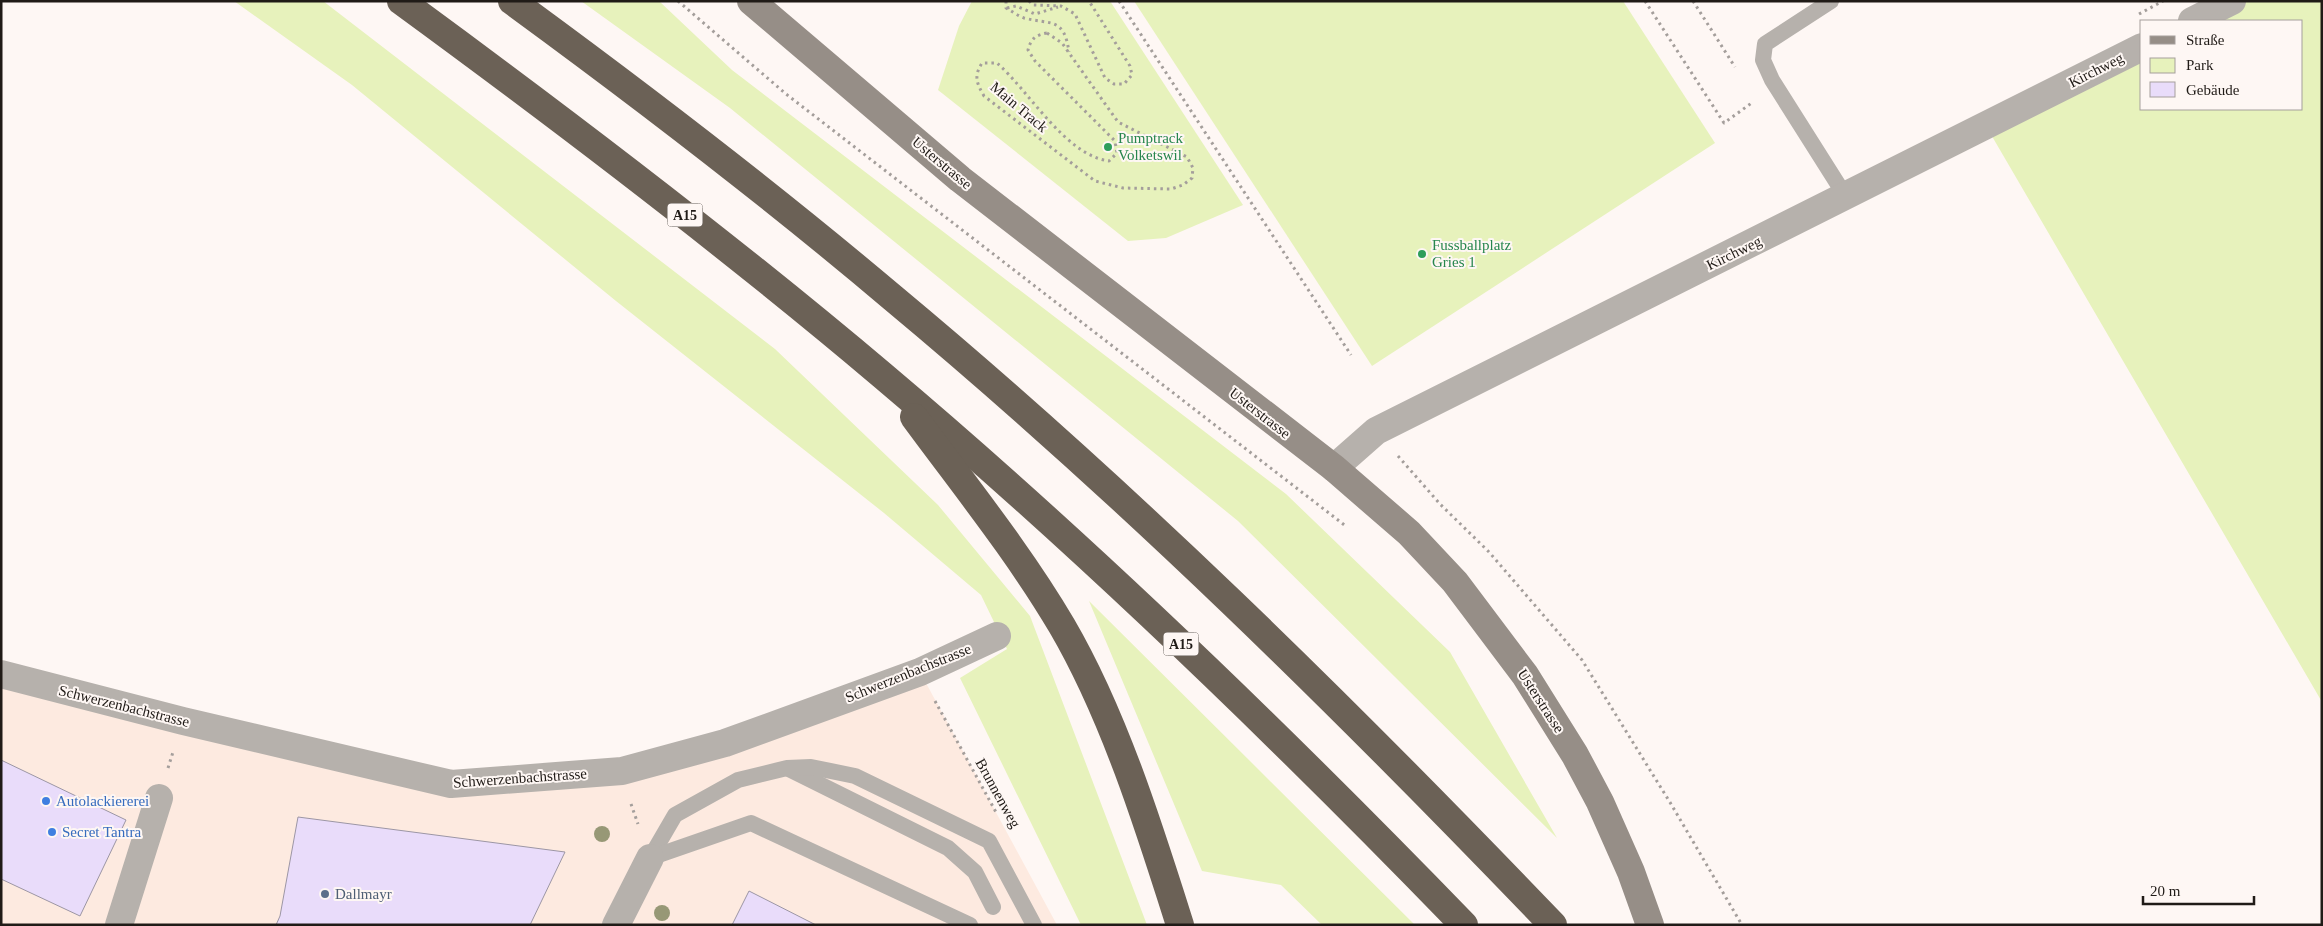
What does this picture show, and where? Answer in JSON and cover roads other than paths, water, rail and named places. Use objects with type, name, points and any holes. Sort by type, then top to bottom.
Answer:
[{"type":"highway","name":"A15","points":[[401,1],[597,146],[885,376],[1090,557],[1235,695],[1464,925]]},
{"type":"highway","points":[[512,1],[654,106],[774,199],[895,299],[1018,406],[1128,504],[1327,693],[1553,925]]},
{"type":"highway","points":[[885,376],[1038,588],[1079,658],[1114,735],[1180,925]]},
{"type":"main road","name":"Usterstrasse","points":[[751,1],[960,179],[1334,468],[1409,533],[1455,582],[1525,675],[1575,755],[1600,802],[1631,872],[1650,925]]},
{"type":"street","points":[[2194,20],[2232,1]]},
{"type":"street","name":"Kirchweg","points":[[1334,468],[1376,431],[2140,48]]},
{"type":"street","name":"Schwerzenbachstrasse","points":[[1,674],[451,784],[622,771],[726,744],[920,672],[997,636]]},
{"type":"street","points":[[119,925],[159,798]]},
{"type":"street","points":[[616,925],[650,858]]},
{"type":"lane","points":[[1831,1],[1765,44],[1763,60],[1772,80],[1846,197]]},
{"type":"lane","points":[[650,858],[675,815],[738,780],[787,768],[810,767],[855,776],[989,842],[1034,925]]},
{"type":"lane","points":[[787,768],[948,848],[975,872],[993,907]]},
{"type":"lane","points":[[650,858],[751,824],[970,925]]},
{"type":"place","name":"Pumptrack Volketswil","points":[[1108,147]]},
{"type":"place","name":"Fussballplatz Gries 1","points":[[1422,254]]},
{"type":"place","name":"Autolackiererei","points":[[46,801]]},
{"type":"place","name":"Secret Tantra","points":[[52,832]]},
{"type":"place","name":"Dallmayr","points":[[325,894]]}]
